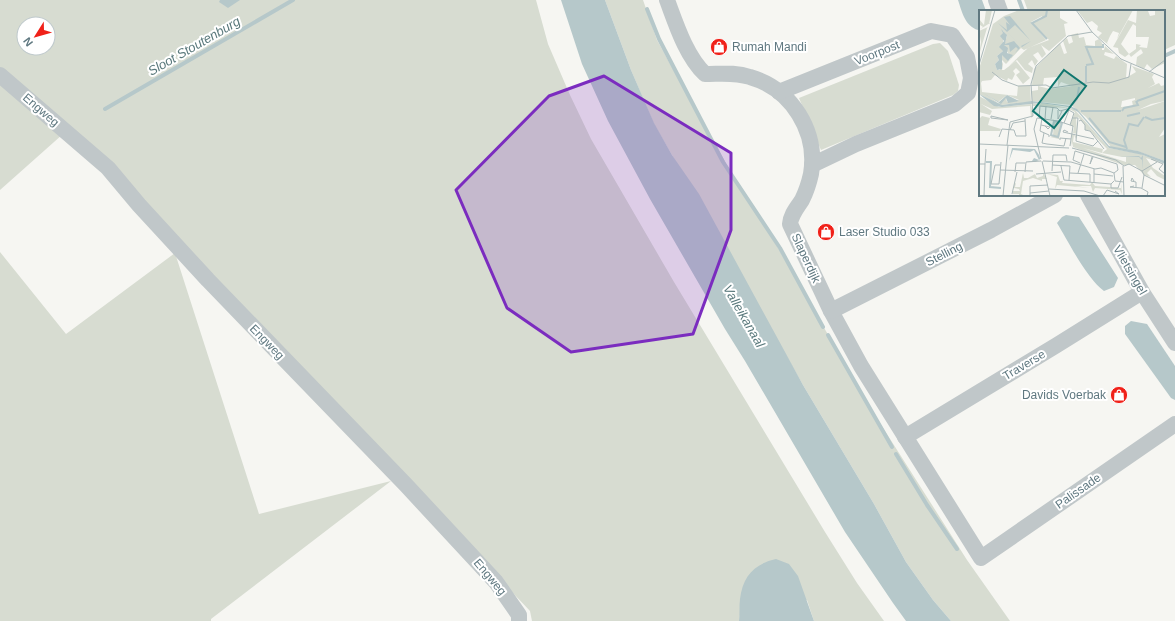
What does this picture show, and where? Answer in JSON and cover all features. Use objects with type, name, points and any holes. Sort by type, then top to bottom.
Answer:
[{"type":"street","name":"Slaperdijk","points":[[667,0],[679,31],[698,67],[705,74],[726,73],[751,77],[762,81],[779,92],[792,104],[805,125],[811,149],[812,165],[807,187],[791,216],[790,224],[832,311],[861,366],[981,558]]},
{"type":"street","points":[[996,0],[1000,10]]},
{"type":"street","name":"Voorpost","points":[[779,92],[931,31],[952,35],[974,54],[968,93],[955,104],[856,144],[812,165]]},
{"type":"street","name":"Engweg","points":[[0,74],[108,168],[139,205],[208,280],[406,485],[496,582],[519,615],[519,621]]},
{"type":"street","name":"Stelling","points":[[832,311],[991,230],[1053,196]]},
{"type":"street","name":"Vlietsingel","points":[[1089,196],[1142,292],[1175,343]]},
{"type":"street","name":"Traverse","points":[[905,437],[1088,327],[1142,292]]},
{"type":"street","name":"Palissade","points":[[981,558],[1175,424]]},
{"type":"highlighted area","points":[[604,76],[731,153],[731,230],[693,334],[571,352],[507,308],[456,190],[549,96]]},
{"type":"shaded area","points":[[0,0],[536,0],[548,44],[591,139],[674,282],[825,532],[857,583],[884,621],[814,621],[807,600],[740,615],[739,621],[532,621],[530,611],[340,411],[0,69]]},
{"type":"shaded area","points":[[605,0],[643,0],[657,40],[703,124],[743,192],[767,229],[871,409],[967,560],[1010,621],[951,621],[933,600],[906,562],[654,124],[631,70]]},
{"type":"shaded area","points":[[1024,0],[1175,0],[1175,45],[1165,50],[1165,10],[1028,10]]},
{"type":"shaded area","points":[[940,43],[948,51],[959,85],[958,91],[953,95],[821,150],[799,98],[933,44]]},
{"type":"shaded area","points":[[0,81],[63,134],[0,190]]},
{"type":"shaded area","points":[[0,252],[66,334],[175,253],[259,514],[391,481],[211,619],[211,621],[0,621]]},
{"type":"water","points":[[220,0],[240,0],[228,8],[219,2]]},
{"type":"water","name":"Valleikanaal","points":[[561,0],[605,0],[631,70],[654,123],[672,155],[699,194],[803,385],[874,504],[906,562],[933,600],[951,621],[906,621],[845,532],[650,199],[608,121],[582,64]]},
{"type":"water","points":[[958,0],[982,0],[986,10],[979,10],[979,30],[970,25],[963,14]]},
{"type":"water","points":[[1066,215],[1079,217],[1118,278],[1114,287],[1104,291],[1091,278],[1085,269],[1057,223]]},
{"type":"water","points":[[1131,321],[1147,324],[1175,366],[1175,400],[1171,398],[1125,334],[1125,326]]},
{"type":"water","points":[[776,559],[789,564],[798,576],[814,621],[739,621],[740,599],[747,578],[751,572],[762,564]]},
{"type":"waterway","name":"Sloot Stoutenburg","points":[[105,109],[293,0]]},
{"type":"waterway","points":[[1019,0],[1023,10]]},
{"type":"waterway","points":[[647,9],[659,39],[723,162],[780,248],[823,327]]},
{"type":"waterway","points":[[1165,56],[1175,51]]},
{"type":"waterway","points":[[828,335],[892,447]]},
{"type":"waterway","points":[[896,454],[927,505],[957,549]]},
{"type":"place","name":"Rumah Mandi","points":[[719,47]]},
{"type":"place","name":"Laser Studio 033","points":[[826,232]]},
{"type":"place","name":"Davids Voerbak","points":[[1119,395]]}]
